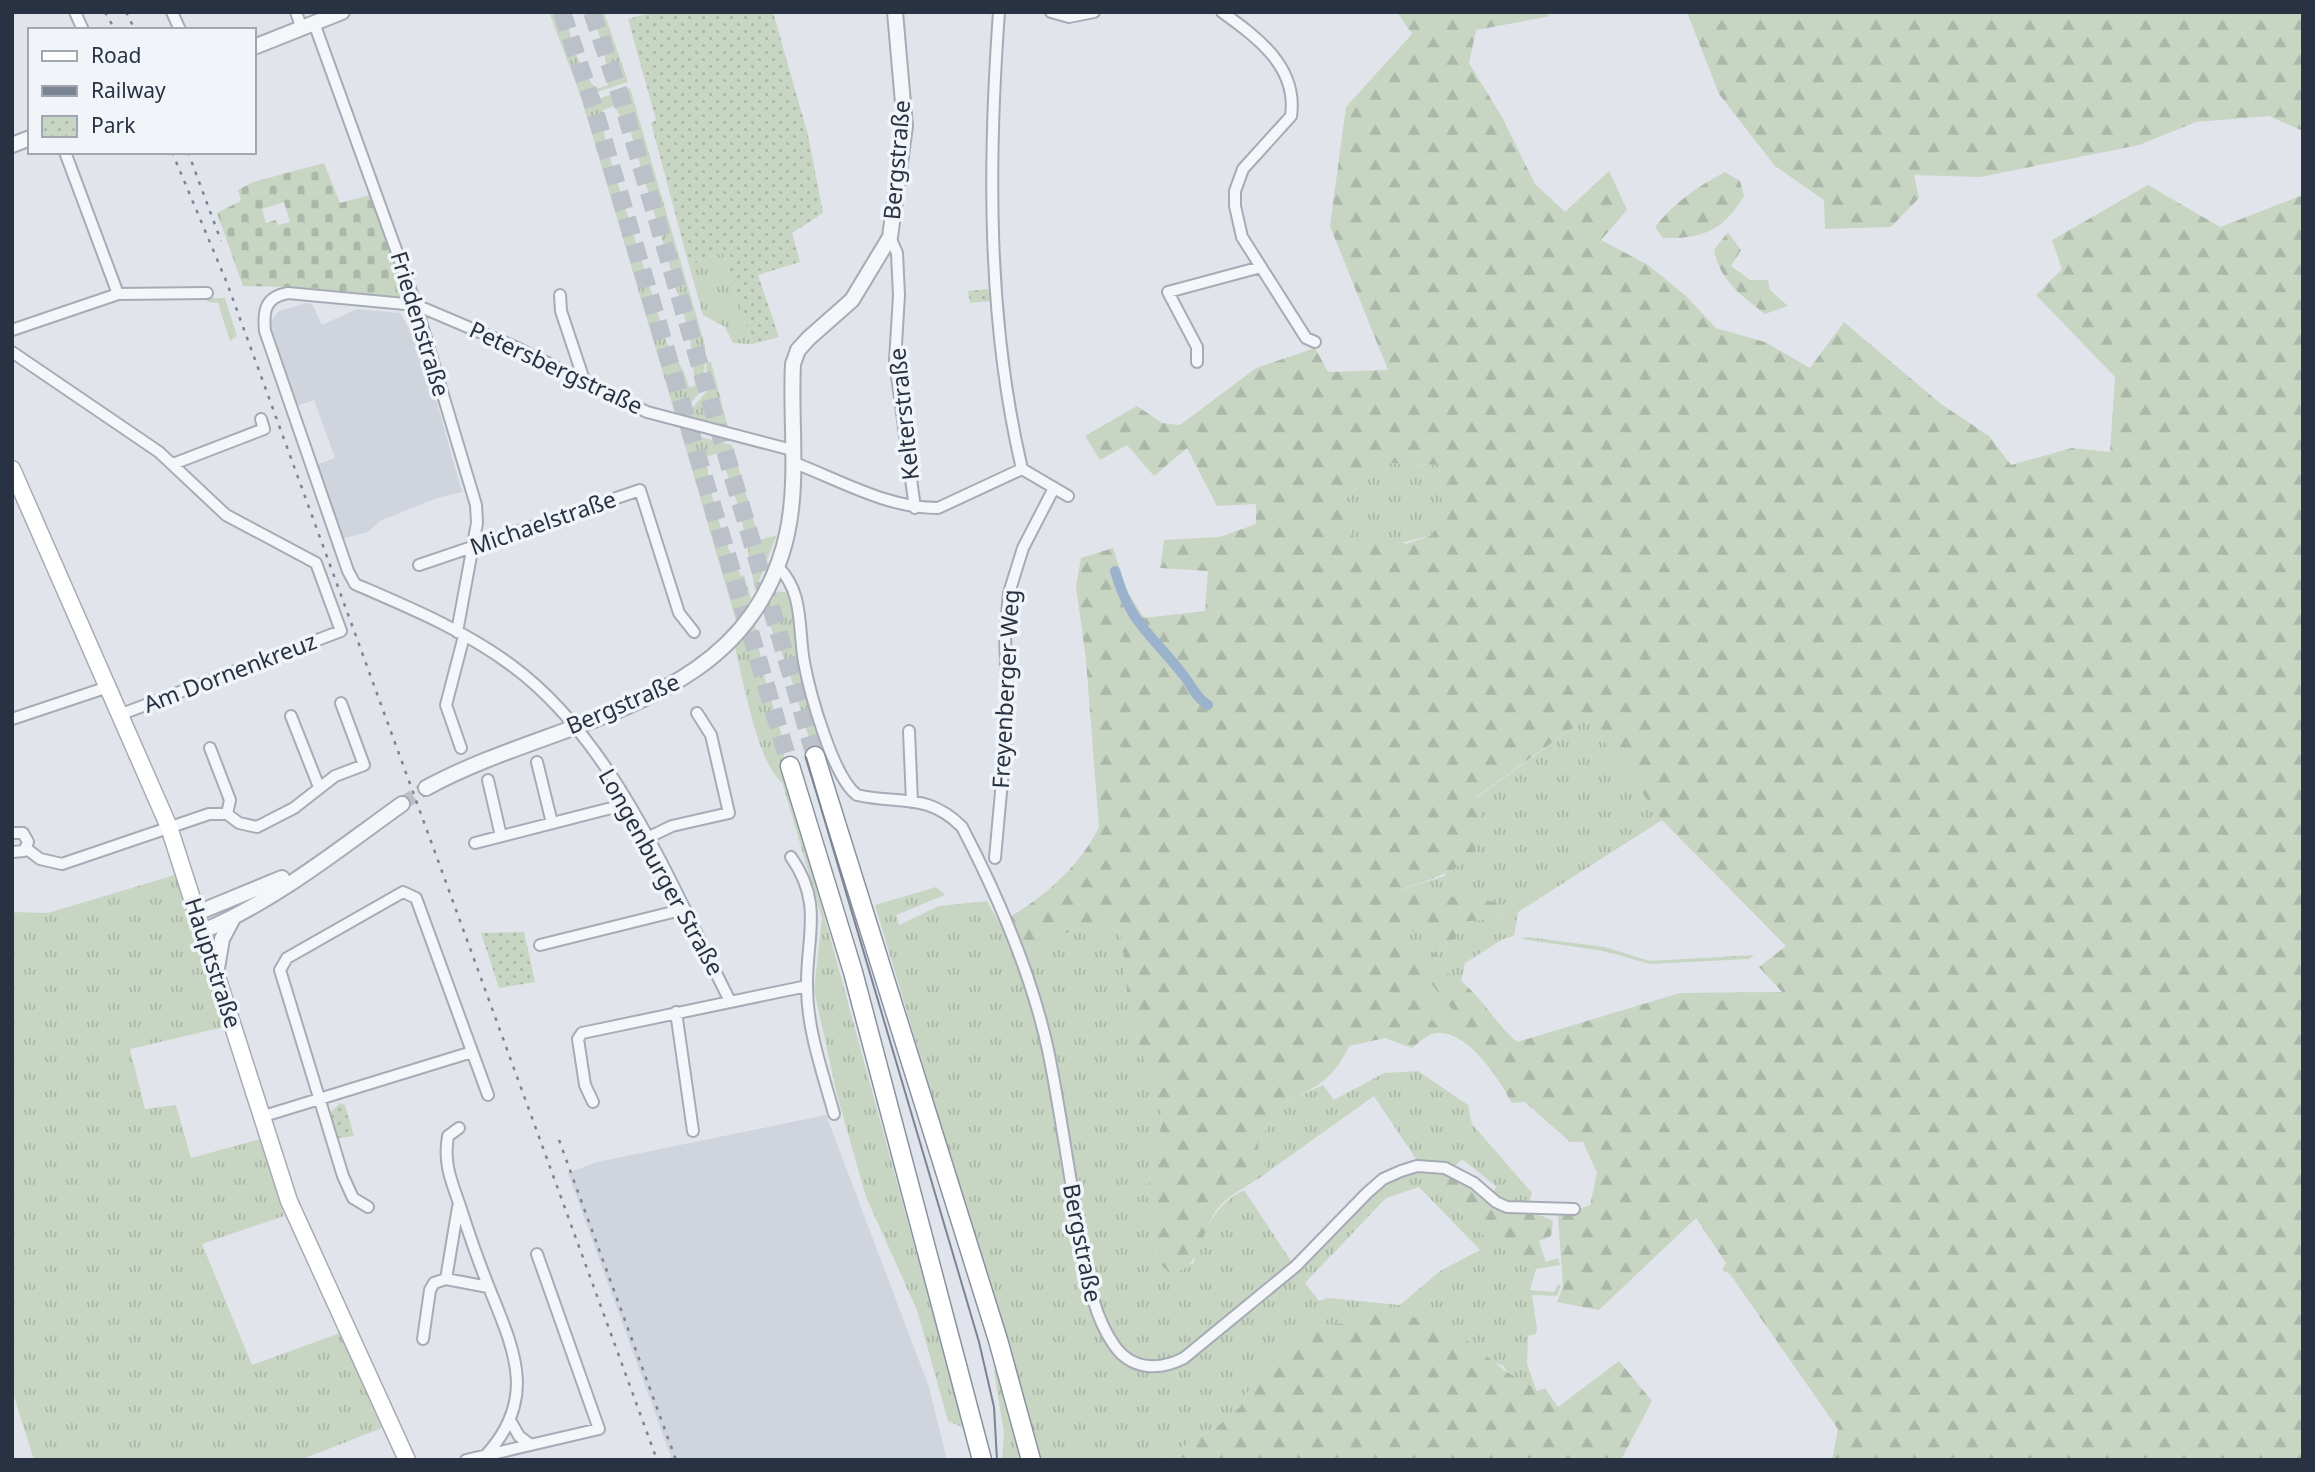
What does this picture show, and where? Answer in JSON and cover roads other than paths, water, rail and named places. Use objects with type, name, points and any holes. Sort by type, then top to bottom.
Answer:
[{"type":"highway","points":[[816,756],[998,1340],[1029,1454]]},
{"type":"highway","points":[[790,766],[853,972],[982,1460]]},
{"type":"main road","name":"Hauptstraße","points":[[12,469],[169,827],[264,1116],[289,1201],[407,1460]]},
{"type":"street","points":[[75,12],[82,28]]},
{"type":"street","points":[[172,12],[179,28]]},
{"type":"street","name":"Friedenstraße","points":[[296,12],[308,26],[416,305],[476,505],[460,634]]},
{"type":"street","points":[[256,46],[342,12]]},
{"type":"street","name":"Bergstraße","points":[[426,788],[494,754],[632,705],[689,676],[706,665],[743,625],[778,567],[787,533],[792,456],[793,364],[799,351],[852,300],[890,237],[905,126],[895,12]]},
{"type":"street","points":[[999,12],[990,193],[1003,374],[1022,469],[1068,496]]},
{"type":"street","points":[[1051,12],[1069,17],[1094,12]]},
{"type":"street","points":[[1222,12],[1268,48],[1284,72],[1293,103],[1291,116],[1247,163],[1235,191],[1242,237],[1306,338],[1315,342]]},
{"type":"street","points":[[66,154],[118,294]]},
{"type":"street","name":"Kelterstraße","points":[[890,237],[897,253],[899,295],[895,361],[915,508]]},
{"type":"street","points":[[1197,362],[1197,347],[1168,292],[1261,267]]},
{"type":"street","points":[[12,330],[118,294],[207,293]]},
{"type":"street","name":"Petersbergstraße","points":[[355,584],[265,331],[263,312],[269,301],[278,295],[300,294],[416,305],[515,346],[647,412],[792,456],[837,482],[915,508]]},
{"type":"street","points":[[560,295],[561,311],[585,383]]},
{"type":"street","points":[[12,352],[128,430],[173,464],[264,429],[261,419]]},
{"type":"street","name":"Am Dornenkreuz","points":[[120,715],[341,631],[316,563],[226,515],[173,464]]},
{"type":"street","points":[[915,508],[939,508],[1022,469]]},
{"type":"street","name":"Freyenberger Weg","points":[[995,858],[1008,715],[1005,636],[1009,593],[1023,548],[1054,488]]},
{"type":"street","name":"Michaelstraße","points":[[419,565],[640,490],[679,613],[694,632]]},
{"type":"street","name":"Bergstraße","points":[[778,567],[796,591],[807,674],[840,777],[857,795],[912,802],[947,811],[962,827],[1021,954],[1048,1051],[1094,1309],[1116,1348],[1125,1357],[1153,1367],[1184,1358],[1296,1266],[1383,1179],[1409,1169],[1430,1166],[1458,1173],[1507,1207],[1574,1209]]},
{"type":"street","name":"Longenburger Straße","points":[[355,584],[460,634],[510,664],[534,683],[573,726],[647,838],[730,1001]]},
{"type":"street","points":[[460,634],[446,705],[461,748]]},
{"type":"street","points":[[12,719],[108,687]]},
{"type":"street","points":[[12,833],[26,835],[27,849],[40,859],[62,864],[196,817],[228,814],[239,823],[257,827],[294,808],[335,776],[364,765],[341,704]]},
{"type":"street","points":[[647,838],[672,826],[729,813],[711,735],[697,713]]},
{"type":"street","points":[[291,716],[319,787]]},
{"type":"street","points":[[909,731],[912,802]]},
{"type":"street","points":[[210,748],[230,800],[228,814]]},
{"type":"street","points":[[537,762],[552,823]]},
{"type":"street","points":[[488,780],[501,836]]},
{"type":"street","points":[[202,931],[233,918],[316,865],[402,804]]},
{"type":"street","points":[[475,843],[627,804]]},
{"type":"street","points":[[12,852],[21,853],[27,849]]},
{"type":"street","points":[[791,858],[803,874],[810,896],[812,935],[807,986],[811,1024],[834,1114]]},
{"type":"street","points":[[197,913],[316,865]]},
{"type":"street","points":[[368,1207],[353,1198],[343,1176],[280,970],[282,962],[403,892],[416,898],[488,1095]]},
{"type":"street","points":[[540,945],[685,909]]},
{"type":"street","points":[[216,974],[222,939],[233,918]]},
{"type":"street","points":[[593,1102],[585,1085],[578,1039],[582,1033],[807,986]]},
{"type":"street","points":[[676,1012],[693,1131]]},
{"type":"street","points":[[264,1116],[472,1052]]},
{"type":"street","points":[[458,1128],[448,1136],[445,1158],[488,1287],[515,1357],[518,1381],[512,1422],[486,1455]]},
{"type":"street","points":[[446,1279],[458,1201]]},
{"type":"street","points":[[466,1460],[599,1429],[537,1254]]},
{"type":"street","points":[[423,1339],[430,1290],[434,1283],[446,1279],[488,1287]]},
{"type":"street","points":[[512,1422],[520,1436],[531,1445]]},
{"type":"waterway","points":[[1115,571],[1135,617],[1208,705]]},
{"type":"tunnel","points":[[562,12],[594,108],[790,766]]},
{"type":"tunnel","points":[[592,12],[621,98],[815,756]]},
{"type":"tunnel","points":[[402,804],[426,788]]},
{"type":"tram line","points":[[806,757],[979,1342],[994,1407],[997,1460]]},
{"type":"railway","points":[[105,12],[114,28]]},
{"type":"railway","points":[[126,12],[134,28]]},
{"type":"railway","points":[[173,154],[227,283],[657,1460]]},
{"type":"railway","points":[[189,154],[221,241]]},
{"type":"railway","points":[[559,1140],[676,1460]]}]
